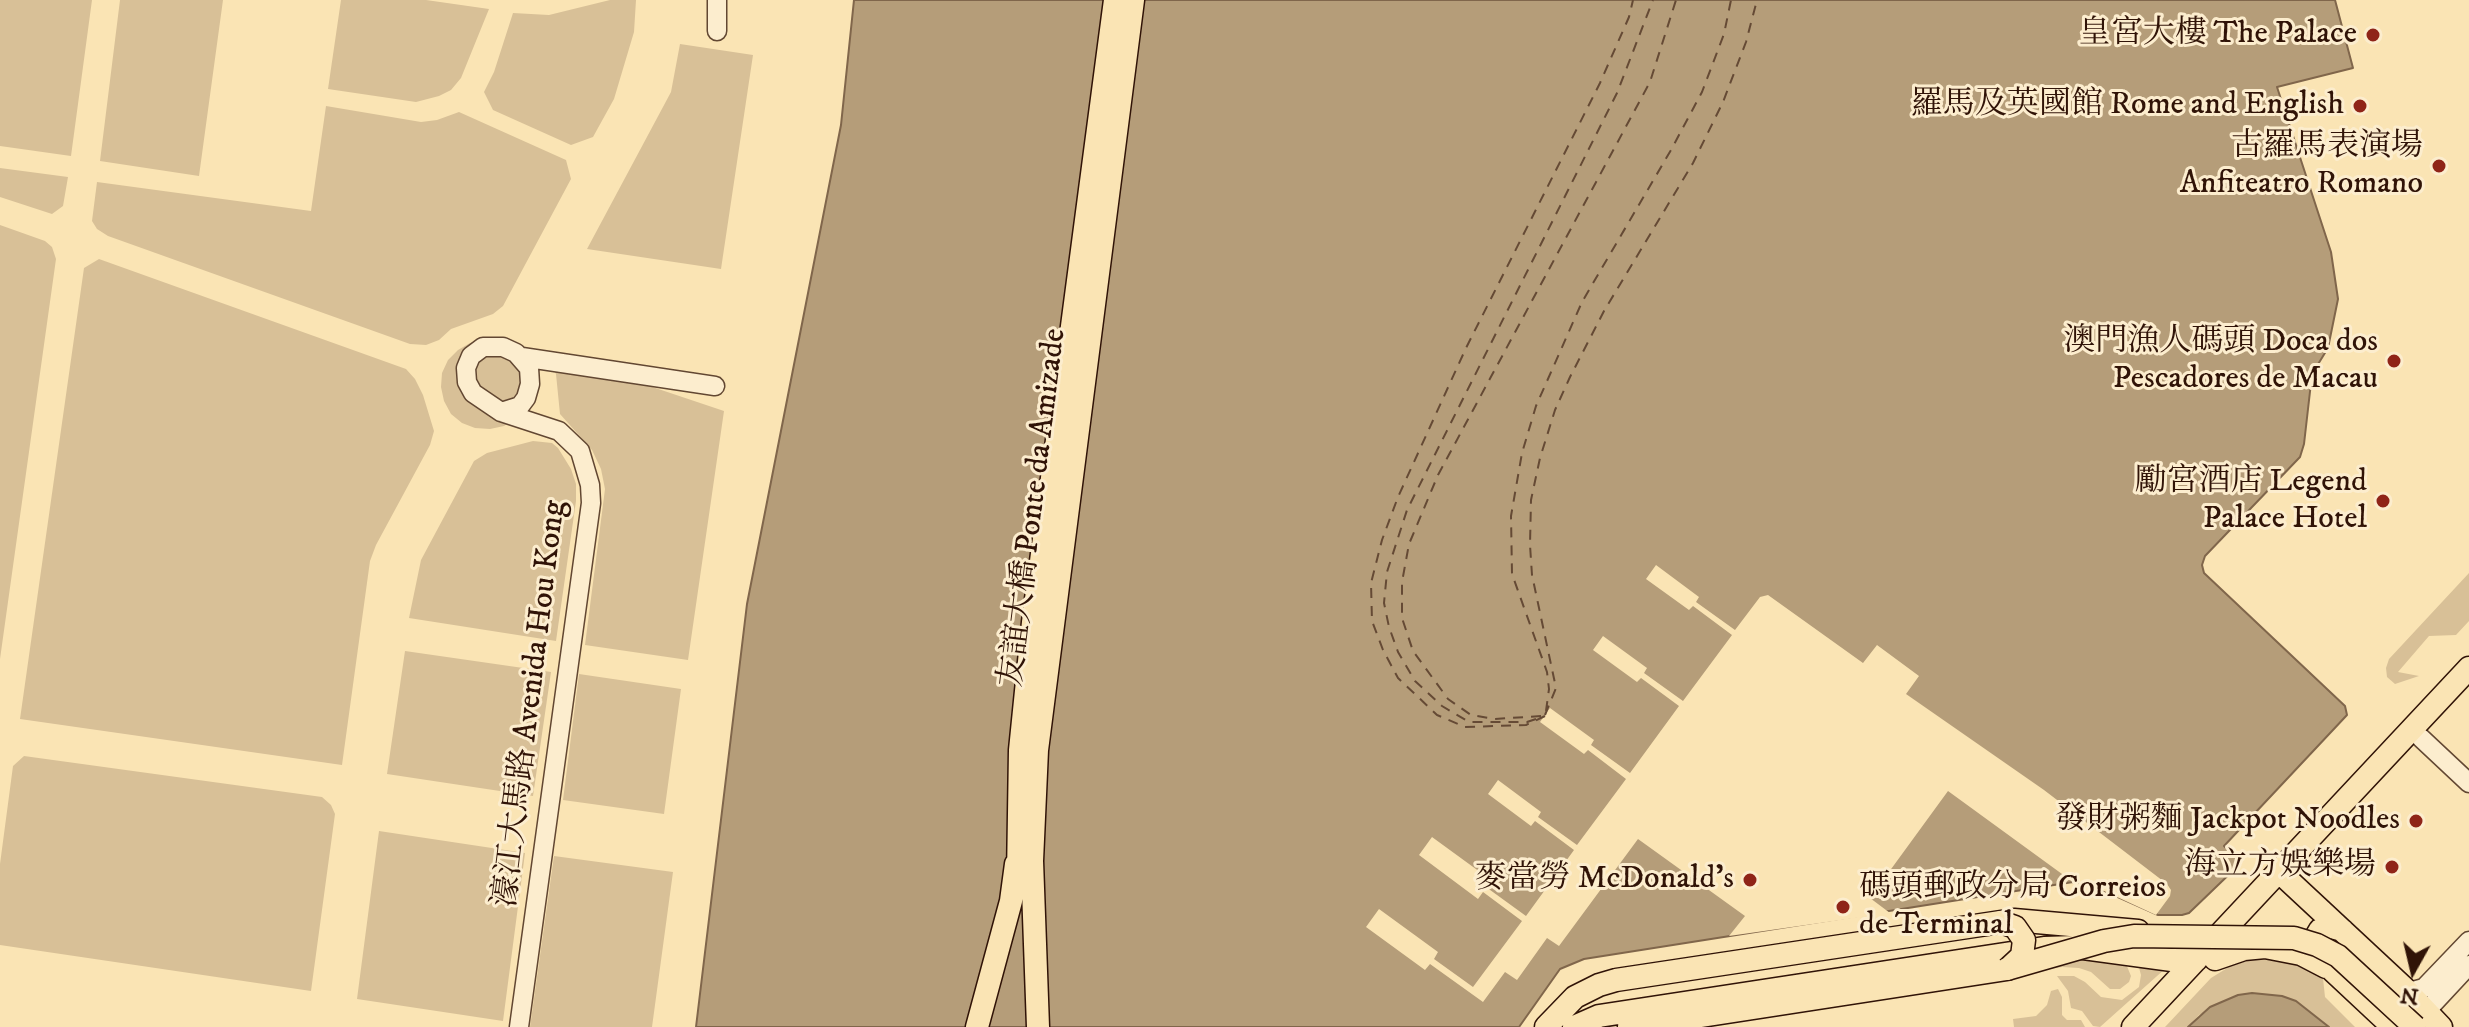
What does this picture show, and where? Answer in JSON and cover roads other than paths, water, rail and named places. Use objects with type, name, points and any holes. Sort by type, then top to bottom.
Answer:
[{"type":"main road","name":"友誼大橋 Ponte da Amizade","points":[[1024,1027],[1017,859],[1020,750],[1033,622],[1115,0]]},
{"type":"main road","name":"友誼大橋 Ponte da Amizade","points":[[1038,1027],[1032,861],[1037,750],[1133,0]]},
{"type":"main road","points":[[2150,1027],[2205,960],[2469,668]]},
{"type":"main road","points":[[2133,1027],[2288,880],[2469,687]]},
{"type":"main road","points":[[977,1027],[1011,901],[1017,859]]},
{"type":"main road","points":[[2288,880],[2404,988],[2429,1024]]},
{"type":"main road","points":[[1546,1027],[1575,997],[1616,980],[2014,920],[2191,936]]},
{"type":"main road","points":[[2001,922],[2018,929],[2024,944],[2020,960],[2007,969]]},
{"type":"main road","points":[[2342,930],[2334,927],[2318,932],[2313,942],[2317,956],[2393,1027]]},
{"type":"main road","points":[[1629,1027],[2007,969],[2119,938],[2191,936],[2286,937],[2317,945],[2344,961],[2429,1024]]},
{"type":"main road","points":[[1033,946],[1050,1027]]},
{"type":"main road","points":[[1574,1027],[1599,1016],[2044,948],[2076,947],[2205,960],[2244,949],[2283,949],[2310,958],[2334,972]]},
{"type":"street","points":[[717,0],[717,31]]},
{"type":"street","points":[[522,357],[529,368],[530,384],[520,406],[501,412],[473,393],[467,382],[466,368],[471,356],[483,347],[503,347],[522,357],[715,386]]},
{"type":"street","name":"濠江大馬路 Avenida Hou Kong","points":[[501,412],[559,431],[580,451],[588,470],[591,503],[519,1027]]},
{"type":"street","points":[[2421,738],[2469,783]]},
{"type":"street","points":[[2448,764],[2469,760]]},
{"type":"street","points":[[2404,988],[2413,991],[2424,988],[2469,941]]},
{"type":"street","points":[[2429,1024],[2430,1007],[2469,965]]},
{"type":"place","name":"皇宮大樓 The Palace","points":[[2373,35]]},
{"type":"place","name":"羅馬及英國館 Rome and English","points":[[2360,106]]},
{"type":"place","name":"古羅馬表演場 Anfiteatro Romano","points":[[2439,166]]},
{"type":"place","name":"澳門漁人碼頭 Doca dos Pescadores de Macau","points":[[2394,361]]},
{"type":"place","name":"勵宮酒店 Legend Palace Hotel","points":[[2383,501]]},
{"type":"place","name":"發財粥麵 Jackpot Noodles","points":[[2416,821]]},
{"type":"place","name":"海立方娛樂場","points":[[2392,867]]},
{"type":"place","name":"麥當勞 McDonald's","points":[[1750,880]]},
{"type":"place","name":"碼頭郵政分局 Correios de Terminal","points":[[1843,907]]}]
